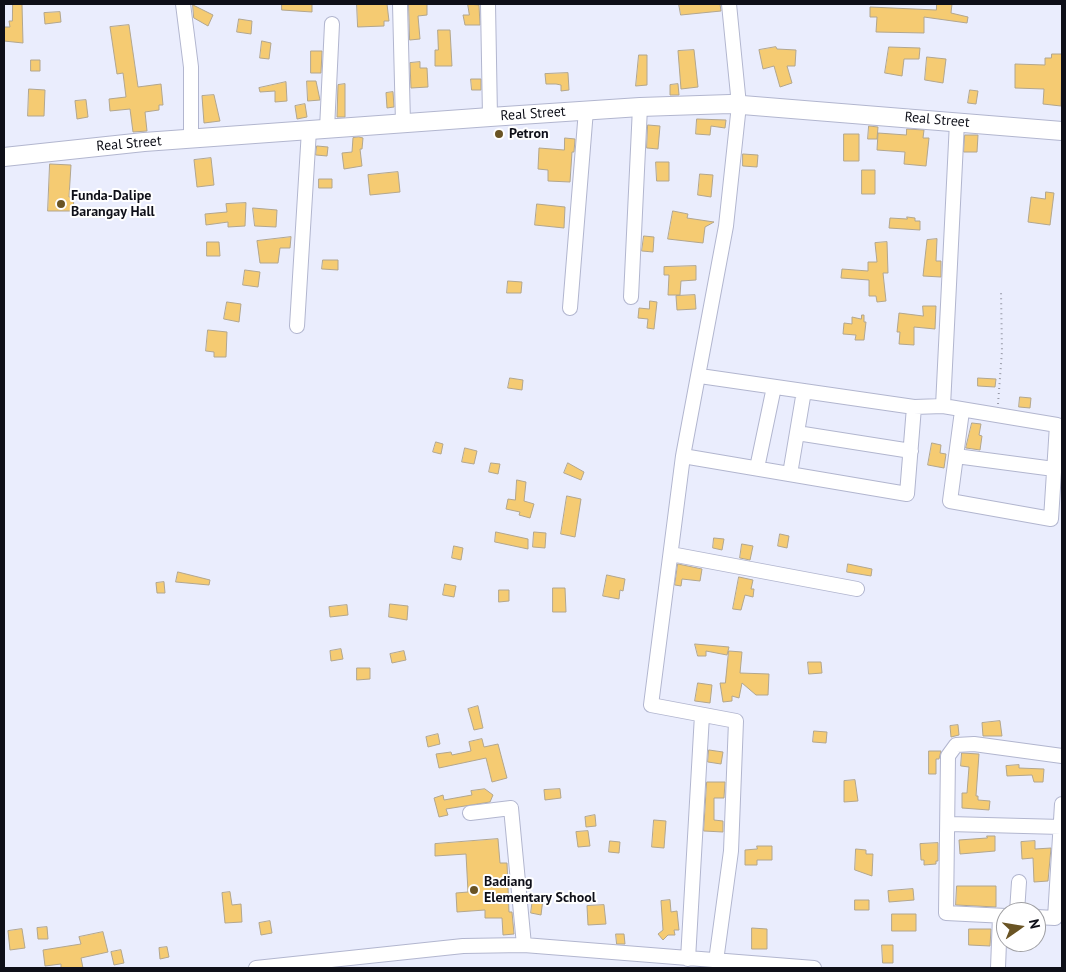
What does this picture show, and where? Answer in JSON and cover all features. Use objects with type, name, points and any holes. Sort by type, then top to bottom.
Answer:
[{"type":"main road","name":"Real Street","points":[[4,157],[191,139],[640,107],[739,105],[1062,131]]},
{"type":"street","points":[[182,4],[191,67],[191,139]]},
{"type":"street","points":[[400,4],[403,123]]},
{"type":"street","points":[[488,4],[490,117]]},
{"type":"street","points":[[716,961],[731,851],[736,722],[651,705],[683,456],[700,376],[726,226],[739,105],[729,4]]},
{"type":"street","points":[[327,129],[332,24]]},
{"type":"street","points":[[631,297],[640,107]]},
{"type":"street","points":[[570,308],[586,110]]},
{"type":"street","points":[[942,406],[957,122]]},
{"type":"street","points":[[297,326],[309,130]]},
{"type":"street","points":[[700,376],[914,407],[942,406],[962,410],[997,417],[1057,425],[1051,519],[950,501],[962,410]]},
{"type":"street","points":[[757,468],[774,387]]},
{"type":"street","points":[[790,474],[804,391]]},
{"type":"street","points":[[683,456],[907,494],[914,407]]},
{"type":"street","points":[[796,433],[911,450]]},
{"type":"street","points":[[956,456],[1054,469]]},
{"type":"street","points":[[671,554],[857,589]]},
{"type":"street","points":[[688,959],[702,715]]},
{"type":"street","points":[[996,916],[946,913],[949,824],[948,756],[956,745],[974,744],[1062,756]]},
{"type":"street","points":[[1046,918],[1055,918],[1062,804]]},
{"type":"street","points":[[470,813],[511,808],[524,946]]},
{"type":"street","points":[[949,824],[1062,823]]},
{"type":"street","points":[[1018,902],[1019,882]]},
{"type":"street","points":[[256,968],[463,946],[524,946],[716,961],[736,965],[814,968]]},
{"type":"street","points":[[998,968],[1000,952]]},
{"type":"path","points":[[997,417],[1002,351],[1001,291]]},
{"type":"building","points":[[13,4],[22,4],[23,43],[4,41],[4,27],[10,27],[9,21],[12,21]]},
{"type":"building","points":[[282,4],[312,4],[312,12],[282,10]]},
{"type":"building","points":[[357,4],[387,4],[389,21],[384,21],[384,26],[358,27]]},
{"type":"building","points":[[409,4],[427,4],[427,15],[418,16],[420,39],[410,40]]},
{"type":"building","points":[[468,4],[479,5],[480,25],[465,25],[463,15],[469,15]]},
{"type":"building","points":[[679,4],[720,4],[721,11],[681,15]]},
{"type":"building","points":[[937,4],[952,4],[951,13],[968,17],[967,23],[924,17],[924,33],[876,32],[877,17],[870,17],[870,7],[936,10]]},
{"type":"building","points":[[193,5],[213,15],[208,26],[194,18]]},
{"type":"building","points":[[60,12],[61,22],[45,24],[44,13]]},
{"type":"building","points":[[239,19],[252,21],[251,34],[237,32]]},
{"type":"building","points":[[129,25],[138,87],[161,84],[163,105],[159,105],[159,110],[145,112],[147,131],[133,132],[130,109],[110,111],[109,99],[126,97],[123,73],[117,74],[110,27]]},
{"type":"building","points":[[438,30],[450,30],[452,66],[435,66],[435,50],[438,50]]},
{"type":"building","points":[[262,41],[271,43],[269,59],[260,58]]},
{"type":"building","points":[[776,47],[777,49],[796,50],[795,66],[787,66],[792,83],[780,87],[774,66],[763,69],[759,50]]},
{"type":"building","points":[[889,47],[920,48],[919,59],[904,59],[902,76],[885,73]]},
{"type":"building","points":[[694,50],[698,87],[681,89],[678,51]]},
{"type":"building","points":[[311,51],[322,51],[321,73],[311,73]]},
{"type":"building","points":[[1052,54],[1062,54],[1061,106],[1043,104],[1044,89],[1015,88],[1015,64],[1045,65],[1045,58],[1051,58]]},
{"type":"building","points":[[639,55],[647,55],[647,85],[636,86]]},
{"type":"building","points":[[927,57],[946,59],[943,83],[925,80]]},
{"type":"building","points":[[31,60],[40,60],[40,71],[31,71]]},
{"type":"building","points":[[420,62],[420,68],[427,68],[428,87],[411,88],[410,63]]},
{"type":"building","points":[[568,73],[569,90],[561,91],[561,85],[546,84],[545,74]]},
{"type":"building","points":[[471,79],[481,79],[481,90],[472,90]]},
{"type":"building","points":[[307,81],[316,81],[320,100],[308,101]]},
{"type":"building","points":[[286,82],[287,101],[275,102],[275,91],[260,92],[259,88]]},
{"type":"building","points":[[345,84],[345,117],[337,117],[338,85]]},
{"type":"building","points":[[678,84],[679,95],[670,95],[670,85]]},
{"type":"building","points":[[29,89],[45,90],[44,116],[28,116]]},
{"type":"building","points":[[970,90],[978,91],[976,104],[968,103]]},
{"type":"building","points":[[393,92],[394,107],[387,108],[386,93]]},
{"type":"building","points":[[214,95],[220,121],[204,123],[202,96]]},
{"type":"building","points":[[86,100],[88,117],[77,119],[75,101]]},
{"type":"building","points":[[305,104],[307,117],[297,119],[295,106]]},
{"type":"building","points":[[697,119],[726,120],[725,128],[711,126],[710,135],[696,134]]},
{"type":"building","points":[[648,125],[660,126],[658,149],[647,148]]},
{"type":"building","points":[[869,126],[878,127],[877,139],[868,139]]},
{"type":"building","points":[[907,129],[924,130],[923,138],[929,138],[926,166],[904,164],[905,152],[877,150],[878,133],[906,135]]},
{"type":"building","points":[[844,134],[859,134],[859,161],[844,161]]},
{"type":"building","points":[[965,135],[978,135],[977,152],[964,152]]},
{"type":"building","points":[[353,138],[363,138],[362,149],[360,149],[362,166],[344,169],[342,153],[352,152]]},
{"type":"building","points":[[565,138],[575,139],[570,182],[548,181],[548,170],[538,169],[539,148],[564,150]]},
{"type":"building","points":[[317,146],[328,147],[327,156],[316,155]]},
{"type":"building","points":[[743,154],[758,155],[757,167],[743,166]]},
{"type":"building","points":[[211,158],[214,185],[197,187],[194,160]]},
{"type":"building","points":[[656,162],[669,162],[669,181],[657,181]]},
{"type":"building","points":[[50,164],[71,165],[69,197],[74,197],[73,211],[48,211]]},
{"type":"building","points":[[862,170],[875,170],[875,194],[862,194]]},
{"type":"building","points":[[398,172],[400,192],[370,195],[368,175]]},
{"type":"building","points":[[700,174],[713,175],[711,197],[698,195]]},
{"type":"building","points":[[319,179],[332,179],[332,188],[319,188]]},
{"type":"building","points":[[1046,192],[1054,193],[1050,225],[1028,222],[1031,197],[1045,199]]},
{"type":"building","points":[[246,203],[245,226],[228,227],[228,222],[206,225],[205,214],[227,212],[226,204]]},
{"type":"building","points":[[537,204],[565,207],[564,228],[535,225]]},
{"type":"building","points":[[253,208],[277,210],[276,227],[255,226]]},
{"type":"building","points":[[673,211],[688,214],[687,218],[714,222],[705,227],[703,243],[668,239]]},
{"type":"building","points":[[907,217],[920,221],[920,230],[889,228],[890,218],[907,219]]},
{"type":"building","points":[[644,236],[654,237],[653,252],[642,251]]},
{"type":"building","points":[[291,237],[290,248],[280,248],[278,263],[260,263],[257,241]]},
{"type":"building","points":[[937,239],[936,261],[941,261],[941,277],[923,276],[927,240]]},
{"type":"building","points":[[207,242],[219,242],[220,256],[207,256]]},
{"type":"building","points":[[887,242],[888,273],[883,273],[886,301],[877,302],[876,296],[869,296],[869,280],[841,278],[842,269],[868,271],[868,262],[877,262],[875,243]]},
{"type":"building","points":[[323,260],[338,260],[338,270],[322,269]]},
{"type":"building","points":[[696,266],[696,280],[681,281],[680,295],[668,295],[669,275],[664,275],[664,267]]},
{"type":"building","points":[[245,270],[260,272],[258,287],[243,285]]},
{"type":"building","points":[[508,281],[522,282],[521,293],[507,293]]},
{"type":"building","points":[[695,295],[696,309],[677,310],[676,296]]},
{"type":"building","points":[[650,301],[657,302],[654,329],[647,328],[648,319],[638,318],[639,308],[649,309]]},
{"type":"building","points":[[227,302],[241,304],[239,322],[224,319]]},
{"type":"building","points":[[923,306],[936,306],[935,329],[914,327],[914,345],[899,344],[900,332],[897,332],[899,313],[923,316]]},
{"type":"building","points":[[862,315],[864,315],[864,322],[866,322],[864,340],[855,340],[856,335],[843,334],[844,323],[852,324],[852,317],[861,319]]},
{"type":"building","points":[[208,330],[227,332],[226,357],[214,357],[214,352],[206,351]]},
{"type":"building","points":[[510,378],[523,380],[522,390],[508,388]]},
{"type":"building","points":[[978,378],[996,379],[995,387],[978,386]]},
{"type":"building","points":[[1020,397],[1031,398],[1030,408],[1019,407]]},
{"type":"building","points":[[972,423],[981,424],[979,435],[982,436],[980,450],[966,448]]},
{"type":"building","points":[[436,442],[443,444],[441,454],[433,452]]},
{"type":"building","points":[[932,443],[941,445],[940,453],[946,454],[944,468],[928,465]]},
{"type":"building","points":[[465,448],[477,451],[474,464],[462,462]]},
{"type":"building","points":[[491,463],[500,464],[498,474],[489,472]]},
{"type":"building","points":[[568,463],[584,472],[581,480],[564,473]]},
{"type":"building","points":[[517,480],[526,482],[524,501],[534,504],[530,518],[519,515],[520,512],[506,509],[508,499],[515,500]]},
{"type":"building","points":[[567,496],[581,499],[575,537],[561,534]]},
{"type":"building","points":[[496,532],[528,539],[528,549],[495,542]]},
{"type":"building","points":[[534,532],[546,533],[545,548],[533,547]]},
{"type":"building","points":[[780,534],[789,536],[787,548],[778,546]]},
{"type":"building","points":[[714,538],[724,539],[722,550],[713,548]]},
{"type":"building","points":[[742,544],[753,546],[750,560],[740,558]]},
{"type":"building","points":[[454,546],[463,548],[461,560],[452,558]]},
{"type":"building","points":[[678,564],[702,569],[700,581],[682,579],[681,586],[675,585]]},
{"type":"building","points":[[848,564],[872,569],[871,576],[847,572]]},
{"type":"building","points":[[178,572],[210,580],[209,585],[176,582]]},
{"type":"building","points":[[607,575],[625,579],[623,591],[620,590],[619,599],[603,596]]},
{"type":"building","points":[[739,577],[753,580],[751,589],[754,589],[753,597],[745,595],[741,610],[733,609]]},
{"type":"building","points":[[164,582],[165,593],[157,593],[156,583]]},
{"type":"building","points":[[445,584],[456,586],[454,597],[443,595]]},
{"type":"building","points":[[553,588],[565,588],[566,612],[553,612]]},
{"type":"building","points":[[499,590],[509,590],[509,601],[499,602]]},
{"type":"building","points":[[390,604],[408,606],[407,620],[389,617]]},
{"type":"building","points":[[347,605],[348,615],[330,617],[329,607]]},
{"type":"building","points":[[695,644],[729,647],[727,655],[706,651],[706,656],[698,656]]},
{"type":"building","points":[[341,649],[343,659],[331,661],[330,651]]},
{"type":"building","points":[[404,651],[406,660],[392,663],[390,654]]},
{"type":"building","points":[[729,651],[742,652],[740,673],[769,674],[768,695],[756,695],[742,683],[739,698],[732,696],[732,701],[723,702],[720,683],[725,683]]},
{"type":"building","points":[[808,662],[821,662],[822,673],[809,674]]},
{"type":"building","points":[[357,668],[370,668],[370,679],[357,680]]},
{"type":"building","points":[[698,683],[712,685],[710,703],[695,701]]},
{"type":"building","points":[[478,706],[483,728],[474,730],[468,709]]},
{"type":"building","points":[[1000,721],[1002,736],[983,736],[982,723]]},
{"type":"building","points":[[958,725],[959,735],[951,737],[950,726]]},
{"type":"building","points":[[814,731],[827,732],[826,743],[813,742]]},
{"type":"building","points":[[438,734],[440,744],[428,747],[426,737]]},
{"type":"building","points":[[482,739],[484,747],[498,744],[507,778],[492,782],[486,758],[439,768],[436,754],[451,752],[452,755],[471,751],[469,742]]},
{"type":"building","points":[[709,750],[723,752],[721,764],[708,762]]},
{"type":"building","points":[[929,751],[941,751],[939,759],[936,759],[936,774],[929,774]]},
{"type":"building","points":[[962,753],[979,754],[976,796],[978,796],[978,800],[990,801],[989,810],[962,808],[962,793],[967,793],[969,767],[961,766]]},
{"type":"building","points":[[1019,765],[1019,768],[1044,769],[1043,782],[1034,782],[1032,775],[1007,776],[1006,766]]},
{"type":"building","points":[[855,780],[858,801],[844,802],[844,781]]},
{"type":"building","points":[[707,782],[725,782],[724,798],[714,798],[714,820],[723,821],[723,832],[704,831]]},
{"type":"building","points":[[485,789],[493,795],[490,802],[446,809],[448,815],[439,817],[434,798],[443,795],[444,800],[472,795],[471,791]]},
{"type":"building","points":[[560,789],[561,798],[545,800],[544,790]]},
{"type":"building","points":[[595,815],[596,826],[586,827],[585,817]]},
{"type":"building","points":[[654,820],[666,821],[664,848],[652,847]]},
{"type":"building","points":[[588,831],[590,846],[578,847],[576,832]]},
{"type":"building","points":[[987,836],[995,836],[995,851],[960,854],[959,840],[987,838]]},
{"type":"building","points":[[498,839],[500,863],[507,863],[509,912],[512,912],[514,934],[503,935],[502,918],[485,918],[485,910],[457,912],[456,893],[468,892],[466,854],[435,856],[435,844]]},
{"type":"building","points":[[610,841],[620,842],[619,853],[609,852]]},
{"type":"building","points":[[1035,841],[1035,849],[1051,848],[1048,881],[1034,882],[1033,858],[1022,859],[1021,842]]},
{"type":"building","points":[[938,843],[938,861],[936,861],[936,864],[924,865],[924,860],[921,860],[920,844]]},
{"type":"building","points":[[757,846],[772,846],[772,860],[757,860],[757,865],[745,865],[745,850],[757,849]]},
{"type":"building","points":[[856,849],[866,850],[866,854],[873,854],[872,876],[855,870]]},
{"type":"building","points":[[957,886],[996,886],[996,907],[956,905]]},
{"type":"building","points":[[913,889],[914,900],[889,902],[888,891]]},
{"type":"building","points":[[230,892],[232,905],[241,904],[242,922],[225,923],[222,893]]},
{"type":"building","points":[[533,898],[543,899],[541,915],[531,913]]},
{"type":"building","points":[[670,900],[671,912],[677,911],[679,930],[674,930],[675,935],[668,935],[663,940],[658,934],[663,930],[661,901]]},
{"type":"building","points":[[855,900],[869,900],[869,910],[855,910]]},
{"type":"building","points":[[604,905],[606,924],[588,925],[587,906]]},
{"type":"building","points":[[892,914],[916,914],[916,931],[892,931]]},
{"type":"building","points":[[270,921],[272,933],[261,935],[259,923]]},
{"type":"building","points":[[47,927],[48,939],[38,939],[37,928]]},
{"type":"building","points":[[752,928],[767,929],[767,949],[752,949]]},
{"type":"building","points":[[22,929],[25,948],[10,950],[8,931]]},
{"type":"building","points":[[969,929],[991,929],[990,946],[969,945]]},
{"type":"building","points":[[103,932],[108,952],[81,958],[83,968],[61,968],[61,964],[45,966],[43,950],[81,944],[79,937]]},
{"type":"building","points":[[616,934],[624,934],[625,944],[617,944]]},
{"type":"building","points":[[882,945],[893,945],[893,963],[883,963]]},
{"type":"building","points":[[167,947],[169,957],[160,959],[159,948]]},
{"type":"building","points":[[121,950],[124,963],[114,965],[111,952]]},
{"type":"place","name":"Petron","points":[[499,134]]},
{"type":"place","name":"Funda-Dalipe Barangay Hall","points":[[61,204]]},
{"type":"place","name":"Badiang Elementary School","points":[[474,890]]}]
